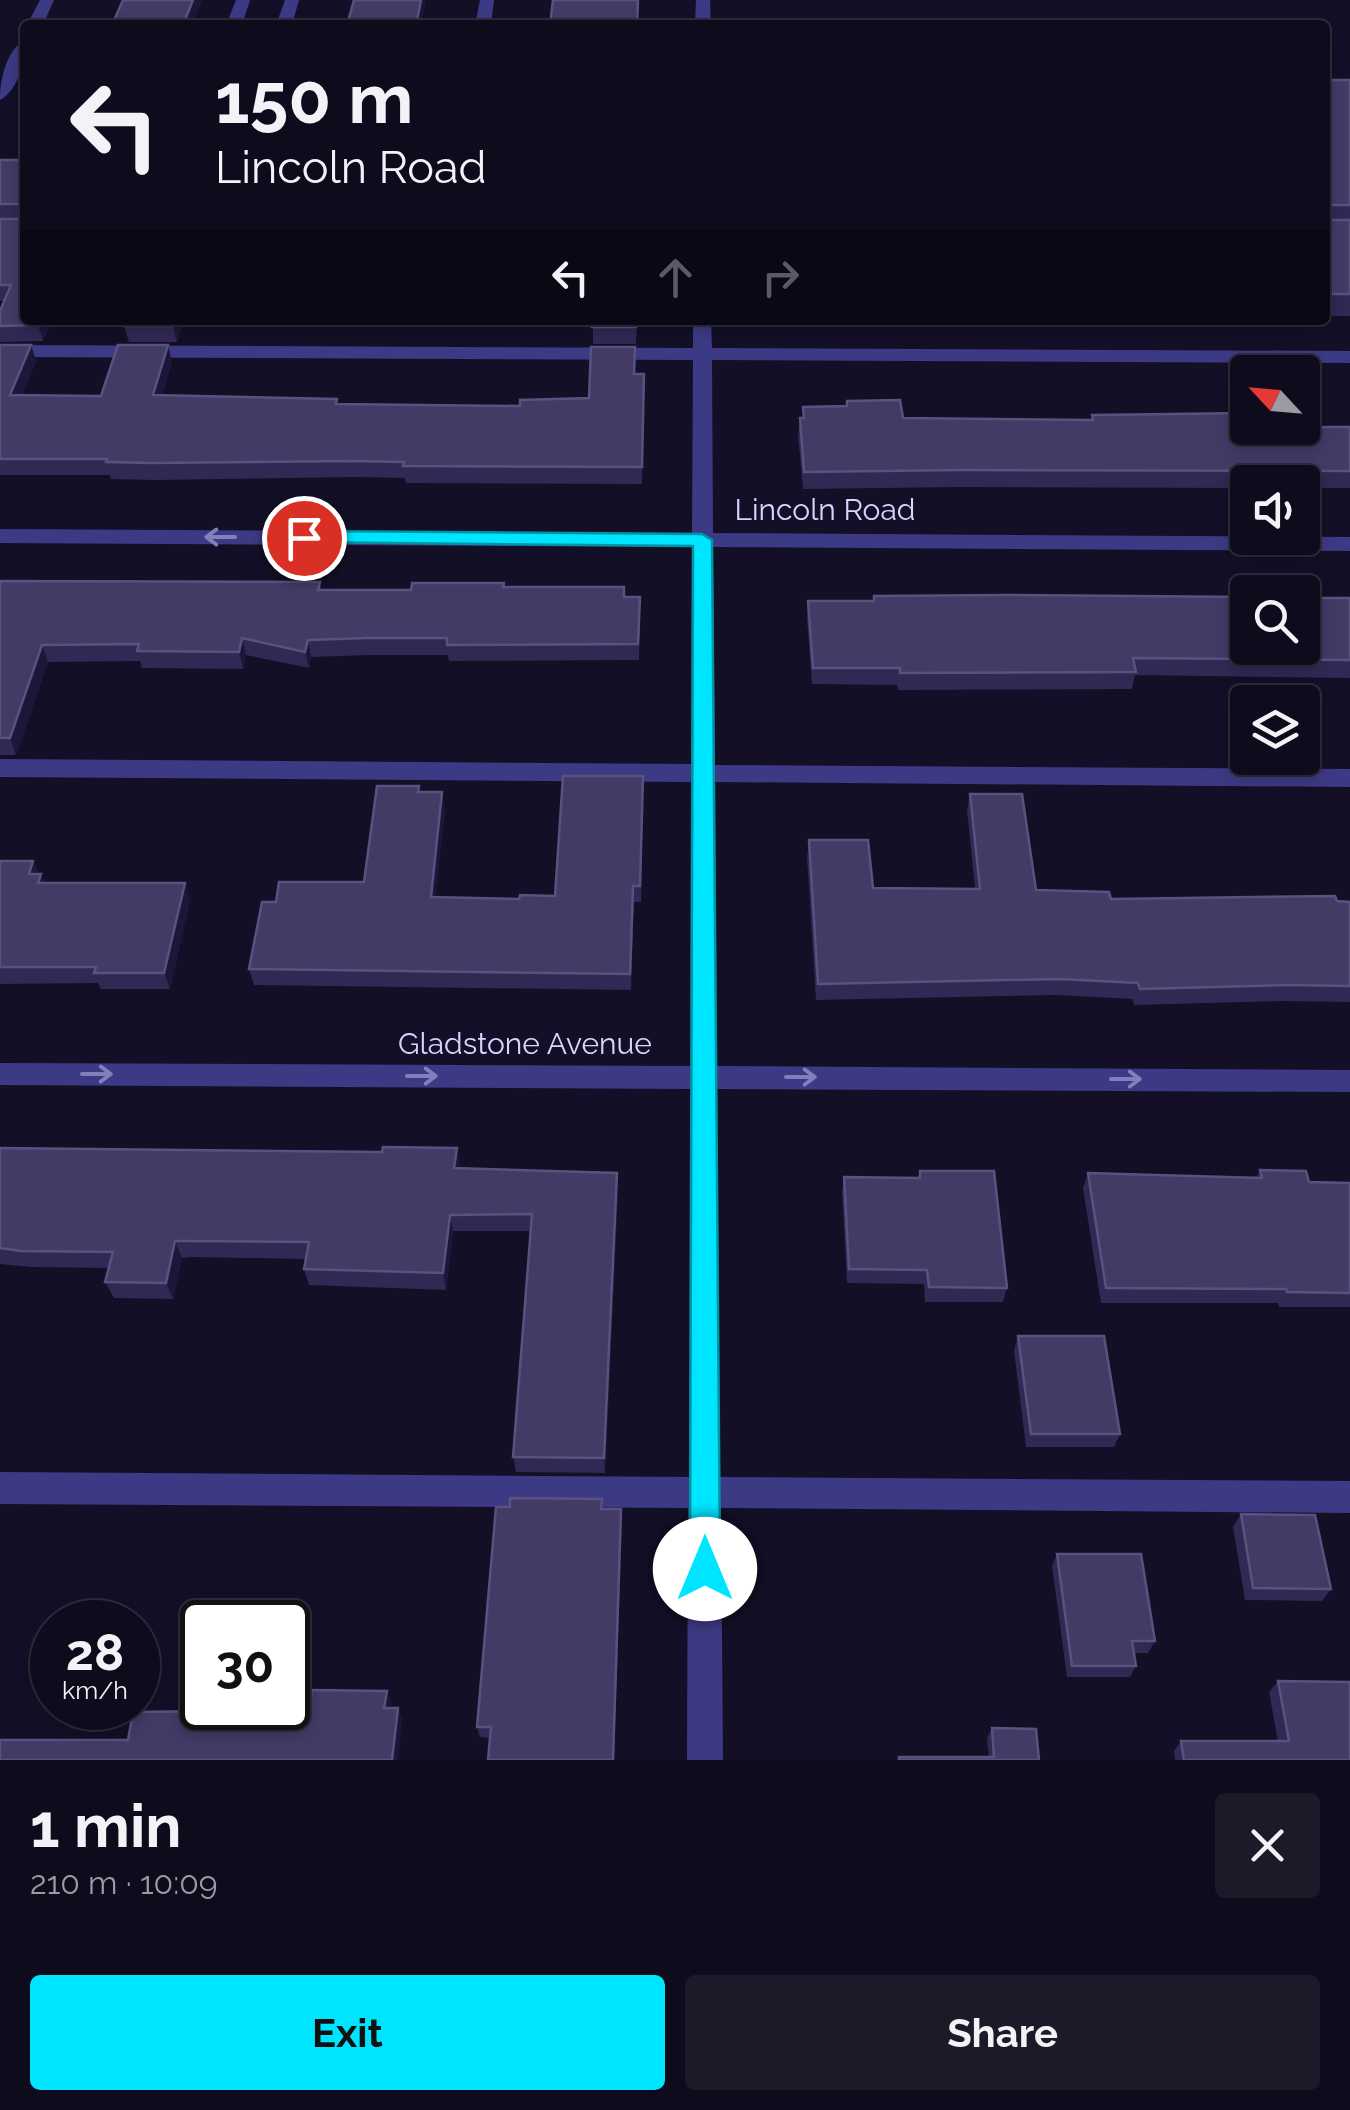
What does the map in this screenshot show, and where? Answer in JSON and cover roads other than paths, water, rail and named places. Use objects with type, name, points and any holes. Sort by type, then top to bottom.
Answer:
[{"type":"street","points":[[0,94],[20,54]]},
{"type":"street","points":[[702,325],[705,1760]]},
{"type":"street","points":[[0,351],[1350,357]]},
{"type":"street","name":"Lincoln Road","points":[[0,536],[1350,544]]},
{"type":"street","points":[[0,768],[1350,778]]},
{"type":"street","name":"Gladstone Avenue","points":[[0,1074],[1350,1081]]},
{"type":"street","points":[[0,1488],[1350,1497]]}]
